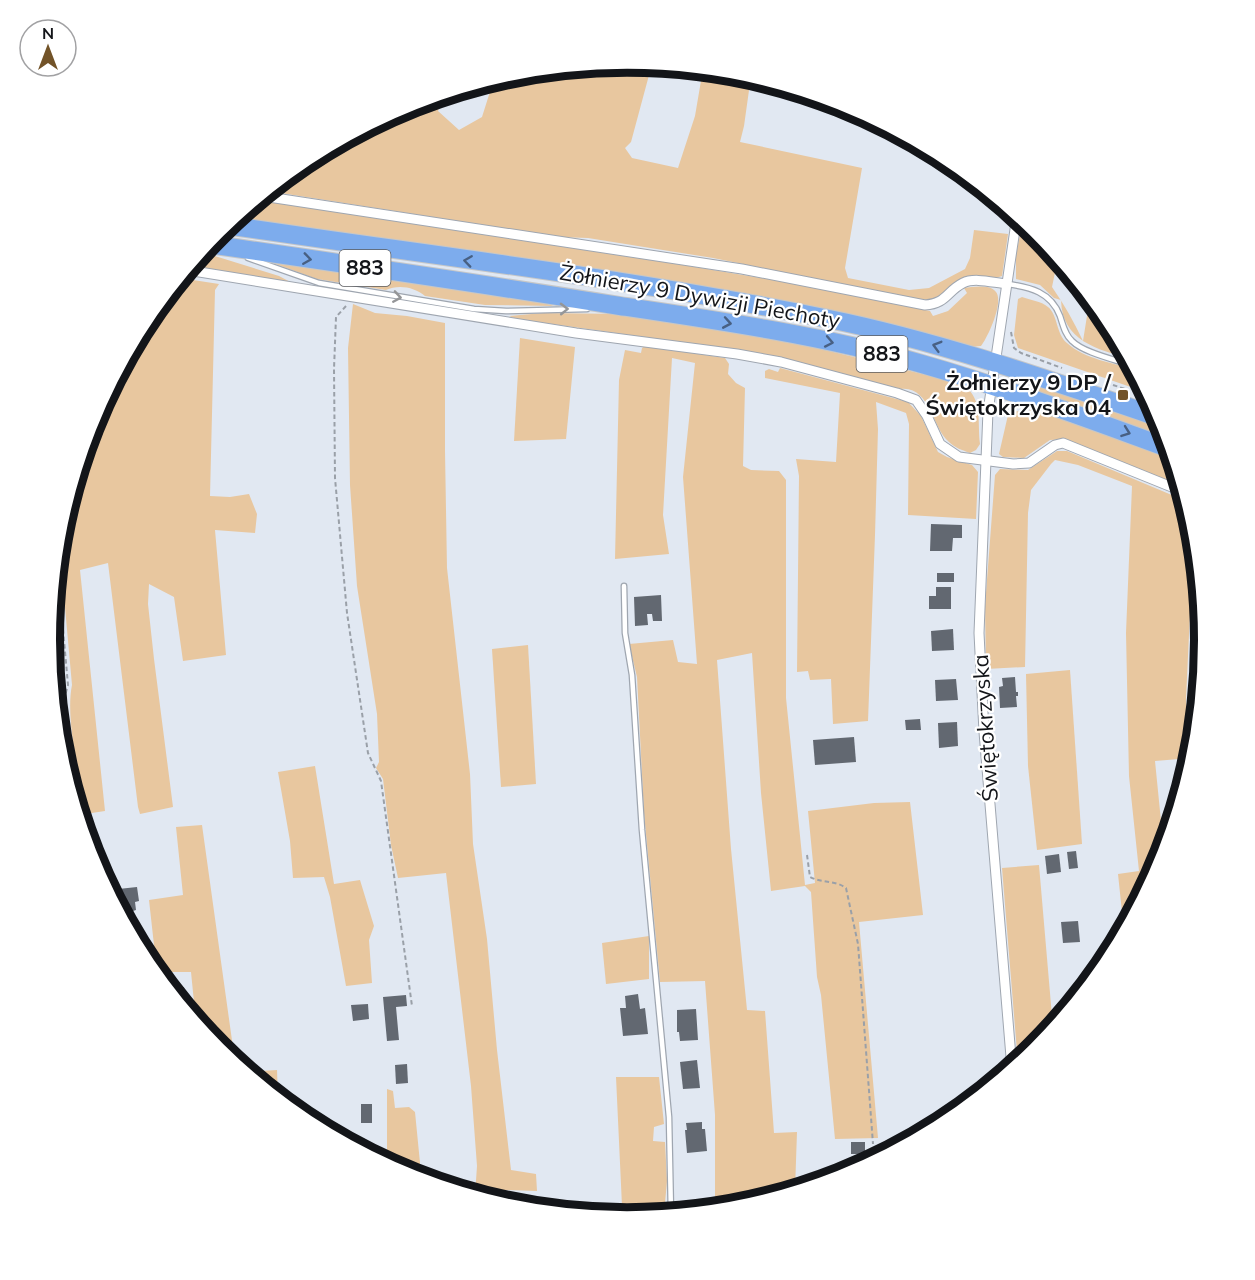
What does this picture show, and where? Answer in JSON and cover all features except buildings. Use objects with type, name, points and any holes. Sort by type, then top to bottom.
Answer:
[{"type":"highway","name":"Żołnierzy 9 Dywizji Piechoty","points":[[239,227],[686,292],[830,319],[919,341],[994,363],[1148,414]]},
{"type":"highway","name":"Żołnierzy 9 Dywizji Piechoty","points":[[219,246],[645,309],[845,345],[921,364],[991,386],[1160,445]]},
{"type":"street","points":[[272,198],[742,269],[925,305],[940,302],[963,282],[977,281],[1007,285]]},
{"type":"street","points":[[994,363],[1016,226]]},
{"type":"street","points":[[196,272],[576,333],[738,354],[802,368],[897,393],[915,400],[927,416],[940,444],[958,457],[1013,464],[1029,463],[1055,445],[1063,443],[1174,488]]},
{"type":"street","name":"Świętokrzyska","points":[[994,363],[985,460],[986,487],[979,597],[979,663],[1010,1059]]},
{"type":"lane","points":[[218,248],[319,284],[463,307],[506,311],[645,309]]},
{"type":"lane","points":[[1007,285],[1034,289],[1048,297],[1073,343],[1122,362]]},
{"type":"lane","points":[[682,315],[686,292]]},
{"type":"lane","points":[[624,586],[625,633],[632,675],[642,830],[669,1117],[671,1206]]},
{"type":"path","points":[[354,297],[336,317],[334,369],[336,489],[349,625],[368,753],[381,780],[412,1006]]},
{"type":"path","points":[[1011,330],[1011,341],[1014,348],[1021,353],[1071,371]]},
{"type":"path","points":[[1110,384],[1130,390]]},
{"type":"path","points":[[61,606],[68,685],[64,699],[71,753]]},
{"type":"path","points":[[807,855],[810,877],[846,888],[858,944],[873,1144]]},
{"type":"shaded area","points":[[649,74],[631,142],[625,148],[632,158],[678,168],[695,116],[702,77],[750,86],[740,142],[862,168],[845,268],[848,278],[909,290],[929,288],[965,269],[970,258],[974,230],[1008,234],[1002,276],[970,277],[929,300],[915,299],[713,258],[588,238],[559,237],[279,193],[312,168],[344,149],[410,116],[440,105],[438,111],[459,130],[482,117],[491,90],[553,77]]},
{"type":"shaded area","points":[[267,202],[810,286],[930,311],[933,316],[948,311],[967,293],[964,288],[993,289],[998,297],[998,303],[991,328],[981,346],[970,347],[246,220]]},
{"type":"shaded area","points":[[1021,231],[1056,268],[1052,287],[1061,300],[1054,298],[1040,285],[1016,279],[1016,255]]},
{"type":"shaded area","points":[[211,255],[279,276],[294,284],[200,268]]},
{"type":"shaded area","points":[[270,262],[538,301],[554,306],[485,305],[425,296],[406,287],[386,290],[317,279]]},
{"type":"shaded area","points":[[190,280],[219,284],[215,290],[210,496],[230,497],[249,494],[257,514],[255,533],[215,530],[226,655],[183,661],[174,597],[149,584],[148,604],[173,807],[140,814],[138,807],[108,563],[80,570],[105,811],[87,814],[82,797],[70,714],[72,685],[63,585],[71,529],[90,458],[103,423],[136,356],[177,295]]},
{"type":"shaded area","points":[[1022,297],[1048,307],[1067,343],[1090,357],[1125,367],[1136,389],[1018,348],[1014,335],[1018,299]]},
{"type":"shaded area","points":[[1061,301],[1072,320],[1083,341],[1068,325]]},
{"type":"shaded area","points":[[353,304],[375,313],[445,323],[447,568],[470,774],[473,844],[487,939],[511,1170],[536,1174],[537,1191],[505,1190],[504,1194],[476,1186],[477,1166],[471,1086],[446,873],[398,878],[391,845],[383,779],[376,768],[379,762],[377,714],[357,586],[350,485],[348,348]]},
{"type":"shaded area","points":[[1088,309],[1119,355],[1083,341]]},
{"type":"shaded area","points":[[543,313],[624,314],[789,341],[959,383],[967,388],[976,401],[980,444],[970,453],[951,444],[943,436],[930,409],[918,394],[911,390],[729,349],[509,316]]},
{"type":"shaded area","points":[[520,338],[575,347],[566,439],[514,441]]},
{"type":"shaded area","points":[[645,346],[725,358],[729,364],[728,374],[736,383],[745,388],[743,466],[751,470],[779,471],[786,480],[786,698],[805,885],[815,883],[808,811],[874,803],[910,802],[923,915],[859,922],[878,1138],[835,1139],[821,995],[817,977],[811,892],[805,886],[771,891],[761,793],[752,653],[717,660],[731,849],[747,1010],[765,1011],[774,1133],[797,1132],[795,1181],[715,1201],[715,1115],[705,981],[660,982],[644,813],[637,677],[629,644],[673,640],[678,662],[697,664],[683,477],[695,363],[672,358],[663,515],[669,554],[615,559],[619,380],[625,350],[641,353]]},
{"type":"shaded area","points":[[780,368],[908,402],[921,416],[938,452],[972,465],[978,472],[976,519],[908,515],[909,424],[906,413],[876,402],[878,429],[868,721],[833,724],[831,679],[810,680],[808,671],[797,672],[799,476],[796,459],[836,462],[840,393],[765,378],[765,371],[769,369],[778,372]]},
{"type":"shaded area","points":[[1037,383],[1152,424],[1157,436],[1034,393]]},
{"type":"shaded area","points":[[1031,406],[1163,454],[1173,484],[1066,439],[1050,440],[1024,458],[1003,457],[999,454],[1008,415],[1012,411],[1029,412]]},
{"type":"shaded area","points":[[1057,451],[1067,451],[1177,497],[1184,529],[1192,580],[1186,699],[1188,725],[1182,759],[1155,761],[1162,830],[1152,857],[1123,917],[1118,874],[1139,871],[1129,776],[1126,633],[1132,486],[1078,465],[1055,460],[1051,464],[1031,490],[1028,513],[1025,667],[986,669],[985,606],[995,475],[1000,469],[1028,470]]},
{"type":"shaded area","points":[[528,645],[536,784],[501,787],[492,649]]},
{"type":"shaded area","points":[[1070,670],[1082,844],[1037,850],[1028,766],[1026,674]]},
{"type":"shaded area","points":[[315,766],[334,884],[360,880],[374,926],[369,940],[372,983],[346,986],[330,897],[324,877],[293,878],[290,841],[278,772]]},
{"type":"shaded area","points":[[202,825],[233,1048],[194,1006],[191,972],[168,972],[155,953],[149,900],[183,895],[176,827]]},
{"type":"shaded area","points":[[1039,865],[1052,1016],[1017,1052],[1002,868]]},
{"type":"shaded area","points":[[649,936],[649,979],[606,984],[602,943]]},
{"type":"shaded area","points":[[277,1070],[278,1087],[258,1071]]},
{"type":"shaded area","points":[[616,1077],[659,1077],[664,1124],[654,1127],[653,1141],[665,1142],[667,1181],[665,1206],[632,1208],[622,1206]]},
{"type":"shaded area","points":[[387,1089],[393,1091],[395,1108],[409,1107],[415,1112],[420,1168],[387,1154]]},
{"type":"place","name":"Żołnierzy 9 DP / Świętokrzyska 04","points":[[1123,395]]}]
